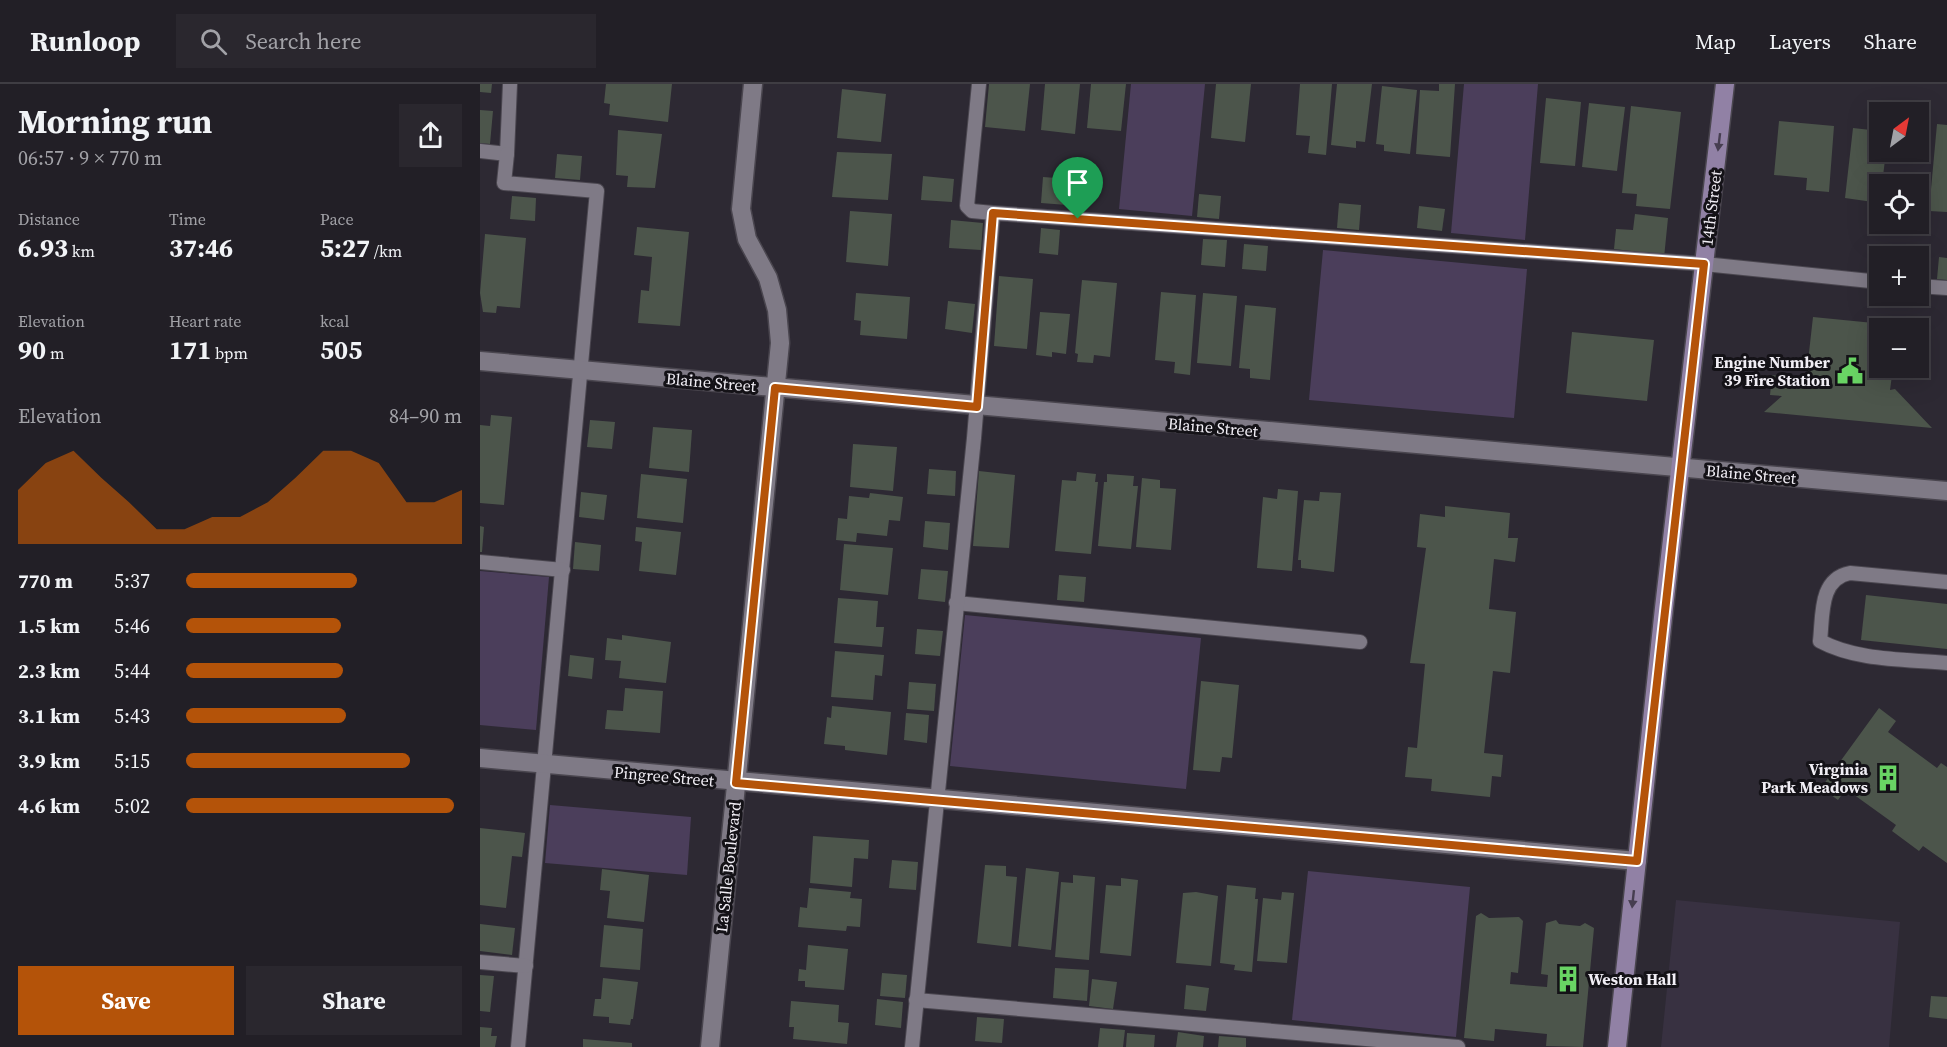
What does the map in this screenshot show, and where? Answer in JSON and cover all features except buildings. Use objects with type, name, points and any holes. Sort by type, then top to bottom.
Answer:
[{"type":"street","name":"La Salle Boulevard","points":[[711,1047],[780,343],[777,310],[768,278],[747,239],[741,209],[753,84]]},
{"type":"street","name":"14th Street","points":[[1617,1047],[1680,467],[1725,84]]},
{"type":"street","name":"Blaine Street","points":[[480,361],[977,407],[1947,491]]},
{"type":"street","name":"Pingree Street","points":[[480,758],[736,783],[1637,861]]},
{"type":"lane","points":[[510,84],[504,183],[597,191],[546,765],[518,1047]]},
{"type":"lane","points":[[979,84],[967,206],[972,211],[1704,264],[1869,281]]},
{"type":"lane","points":[[480,151],[507,154]]},
{"type":"lane","points":[[912,1047],[935,800],[977,407],[993,213]]},
{"type":"lane","points":[[1929,287],[1947,288]]},
{"type":"lane","points":[[480,562],[563,570]]},
{"type":"lane","points":[[1947,582],[1842,574],[1825,591],[1820,641],[1857,655],[1947,663]]},
{"type":"lane","points":[[956,603],[1360,642]]},
{"type":"lane","points":[[480,962],[526,966]]},
{"type":"lane","points":[[916,1000],[1458,1047]]},
{"type":"shaded area","points":[[1131,84],[1205,84],[1192,216],[1119,209]]},
{"type":"shaded area","points":[[1464,84],[1538,84],[1525,240],[1451,233]]},
{"type":"shaded area","points":[[1323,250],[1527,269],[1514,418],[1309,400]]},
{"type":"shaded area","points":[[480,571],[549,577],[536,730],[480,725]]},
{"type":"shaded area","points":[[965,615],[1201,638],[1186,789],[950,766]]},
{"type":"shaded area","points":[[550,805],[691,817],[687,875],[545,863]]},
{"type":"shaded area","points":[[1308,871],[1470,887],[1456,1037],[1292,1020]]},
{"type":"shaded area","points":[[1676,900],[1900,922],[1889,1047],[1661,1047]]},
{"type":"place","name":"Engine Number 39 Fire Station","points":[[1850,371]]},
{"type":"place","name":"Virginia Park Meadows","points":[[1888,778]]},
{"type":"place","name":"Weston Hall","points":[[1568,979]]},
{"type":"route","points":[[993,213],[1078,219],[1704,264],[1637,861],[736,783],[775,388],[977,407],[993,213]]}]
